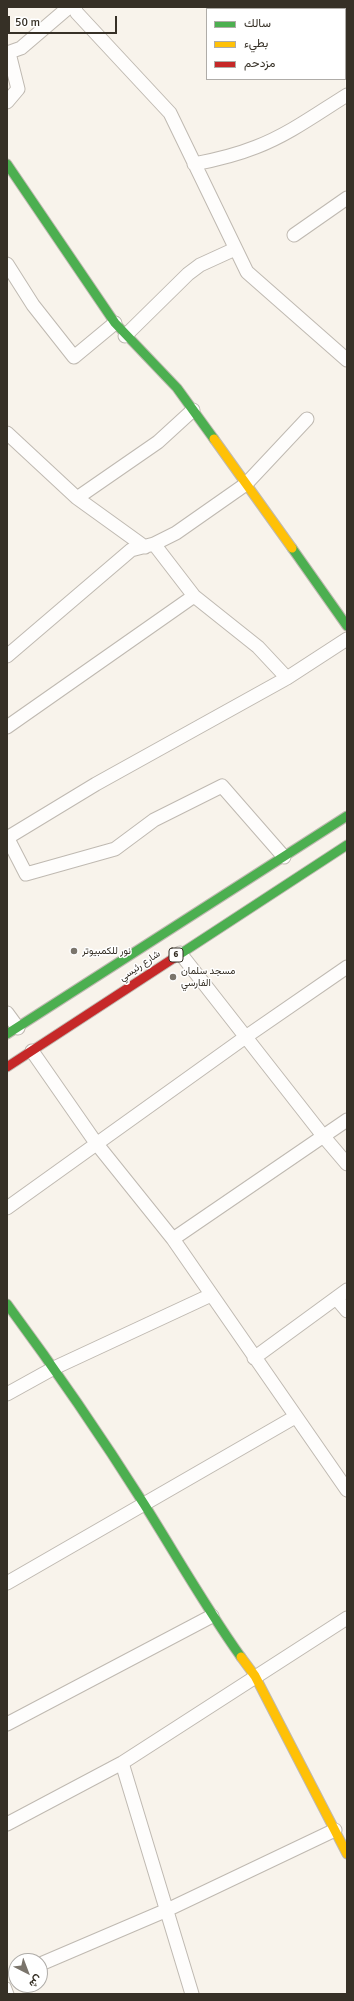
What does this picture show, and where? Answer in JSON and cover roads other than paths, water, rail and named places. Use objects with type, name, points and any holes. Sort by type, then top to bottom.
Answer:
[{"type":"main road","points":[[7,164],[115,324],[177,388],[347,626]]},
{"type":"main road","name":"شارع رئيسي","points":[[12,1031],[347,816]]},
{"type":"main road","name":"شارع رئيسي","points":[[7,1067],[180,952],[347,844]]},
{"type":"main road","points":[[7,1304],[54,1368],[144,1504],[212,1616],[255,1676],[347,1854]]},
{"type":"street","points":[[7,102],[18,89],[8,53],[21,48],[68,7]]},
{"type":"street","points":[[74,7],[77,13],[170,113],[247,272],[347,360]]},
{"type":"street","points":[[194,164],[227,157],[281,136],[347,95]]},
{"type":"street","points":[[294,235],[347,198]]},
{"type":"street","points":[[125,336],[188,274],[200,265],[235,249]]},
{"type":"street","points":[[7,264],[33,305],[74,357],[115,324]]},
{"type":"street","points":[[77,498],[158,442],[193,410]]},
{"type":"street","points":[[7,656],[131,550],[149,545],[176,533],[246,484],[307,419]]},
{"type":"street","points":[[7,433],[77,498],[149,545],[194,596],[258,647],[287,678]]},
{"type":"street","points":[[7,727],[194,596]]},
{"type":"street","points":[[284,857],[222,786],[154,820],[115,849],[26,874],[8,838],[96,784],[287,678],[347,639]]},
{"type":"street","points":[[180,952],[247,1036],[324,1137],[347,1164]]},
{"type":"street","points":[[7,1208],[96,1143],[347,967]]},
{"type":"street","points":[[7,1013],[12,1031]]},
{"type":"street","points":[[32,1051],[96,1143],[172,1239],[347,1490]]},
{"type":"street","points":[[172,1239],[347,1120]]},
{"type":"street","points":[[254,1358],[347,1290]]},
{"type":"street","points":[[7,1394],[54,1368],[211,1295]]},
{"type":"street","points":[[336,1298],[347,1311]]},
{"type":"street","points":[[7,1583],[295,1417]]},
{"type":"street","points":[[7,1724],[212,1616]]},
{"type":"street","points":[[7,1824],[122,1762],[347,1618]]},
{"type":"street","points":[[122,1762],[192,1994]]},
{"type":"street","points":[[48,1961],[167,1910],[334,1830]]},
{"type":"lane","points":[[7,1986],[10,1994]]},
{"type":"place","name":"نور للكمبيوتر","points":[[74,951]]},
{"type":"place","name":"مسجد سلمان الفارسي","points":[[173,977]]}]
